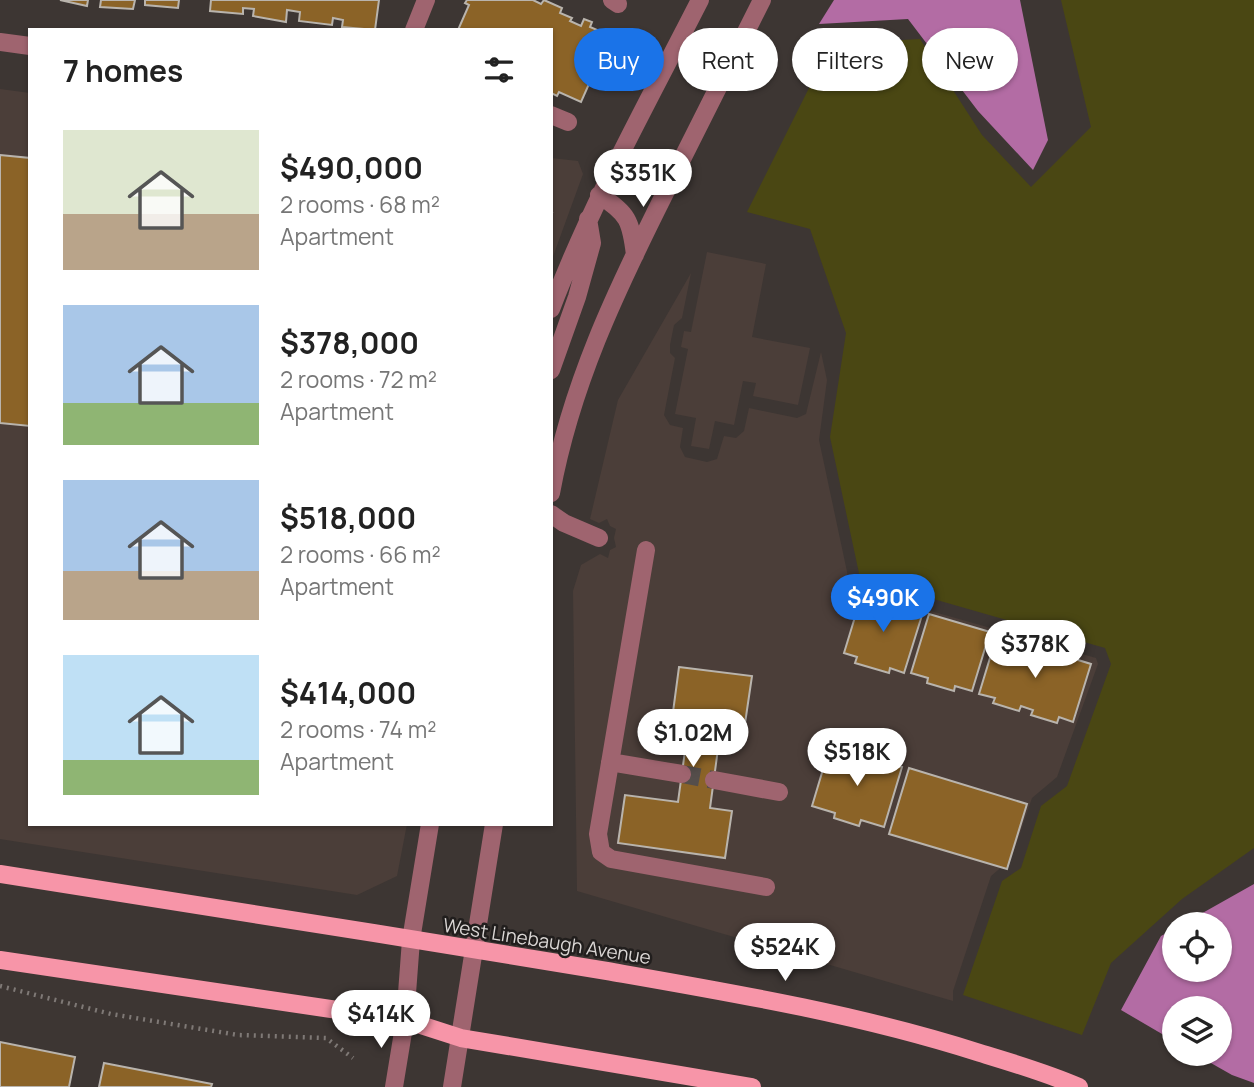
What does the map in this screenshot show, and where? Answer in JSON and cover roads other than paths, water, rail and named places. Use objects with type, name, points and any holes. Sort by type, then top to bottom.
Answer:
[{"type":"main road","name":"West Linebaugh Avenue","points":[[0,874],[473,948],[755,997],[918,1033],[1051,1075],[1079,1087]]},
{"type":"main road","points":[[0,960],[405,1020],[461,1038],[752,1087]]},
{"type":"street","points":[[415,28],[426,0]]},
{"type":"street","points":[[553,304],[599,195],[700,0]]},
{"type":"street","points":[[553,481],[556,463],[590,353],[635,255],[762,0]]},
{"type":"street","points":[[0,42],[28,46]]},
{"type":"street","points":[[599,195],[621,209],[632,230],[635,255]]},
{"type":"street","points":[[553,364],[577,297],[592,243],[588,219]]},
{"type":"street","points":[[553,515],[599,538]]},
{"type":"street","points":[[646,550],[597,834],[601,852],[611,859],[766,887]]},
{"type":"street","points":[[610,762],[682,774]]},
{"type":"street","points":[[714,780],[779,792]]},
{"type":"street","points":[[394,1087],[405,1020],[411,940],[430,826]]},
{"type":"street","points":[[452,1087],[494,826]]},
{"type":"tunnel","points":[[682,774],[714,780]]}]
